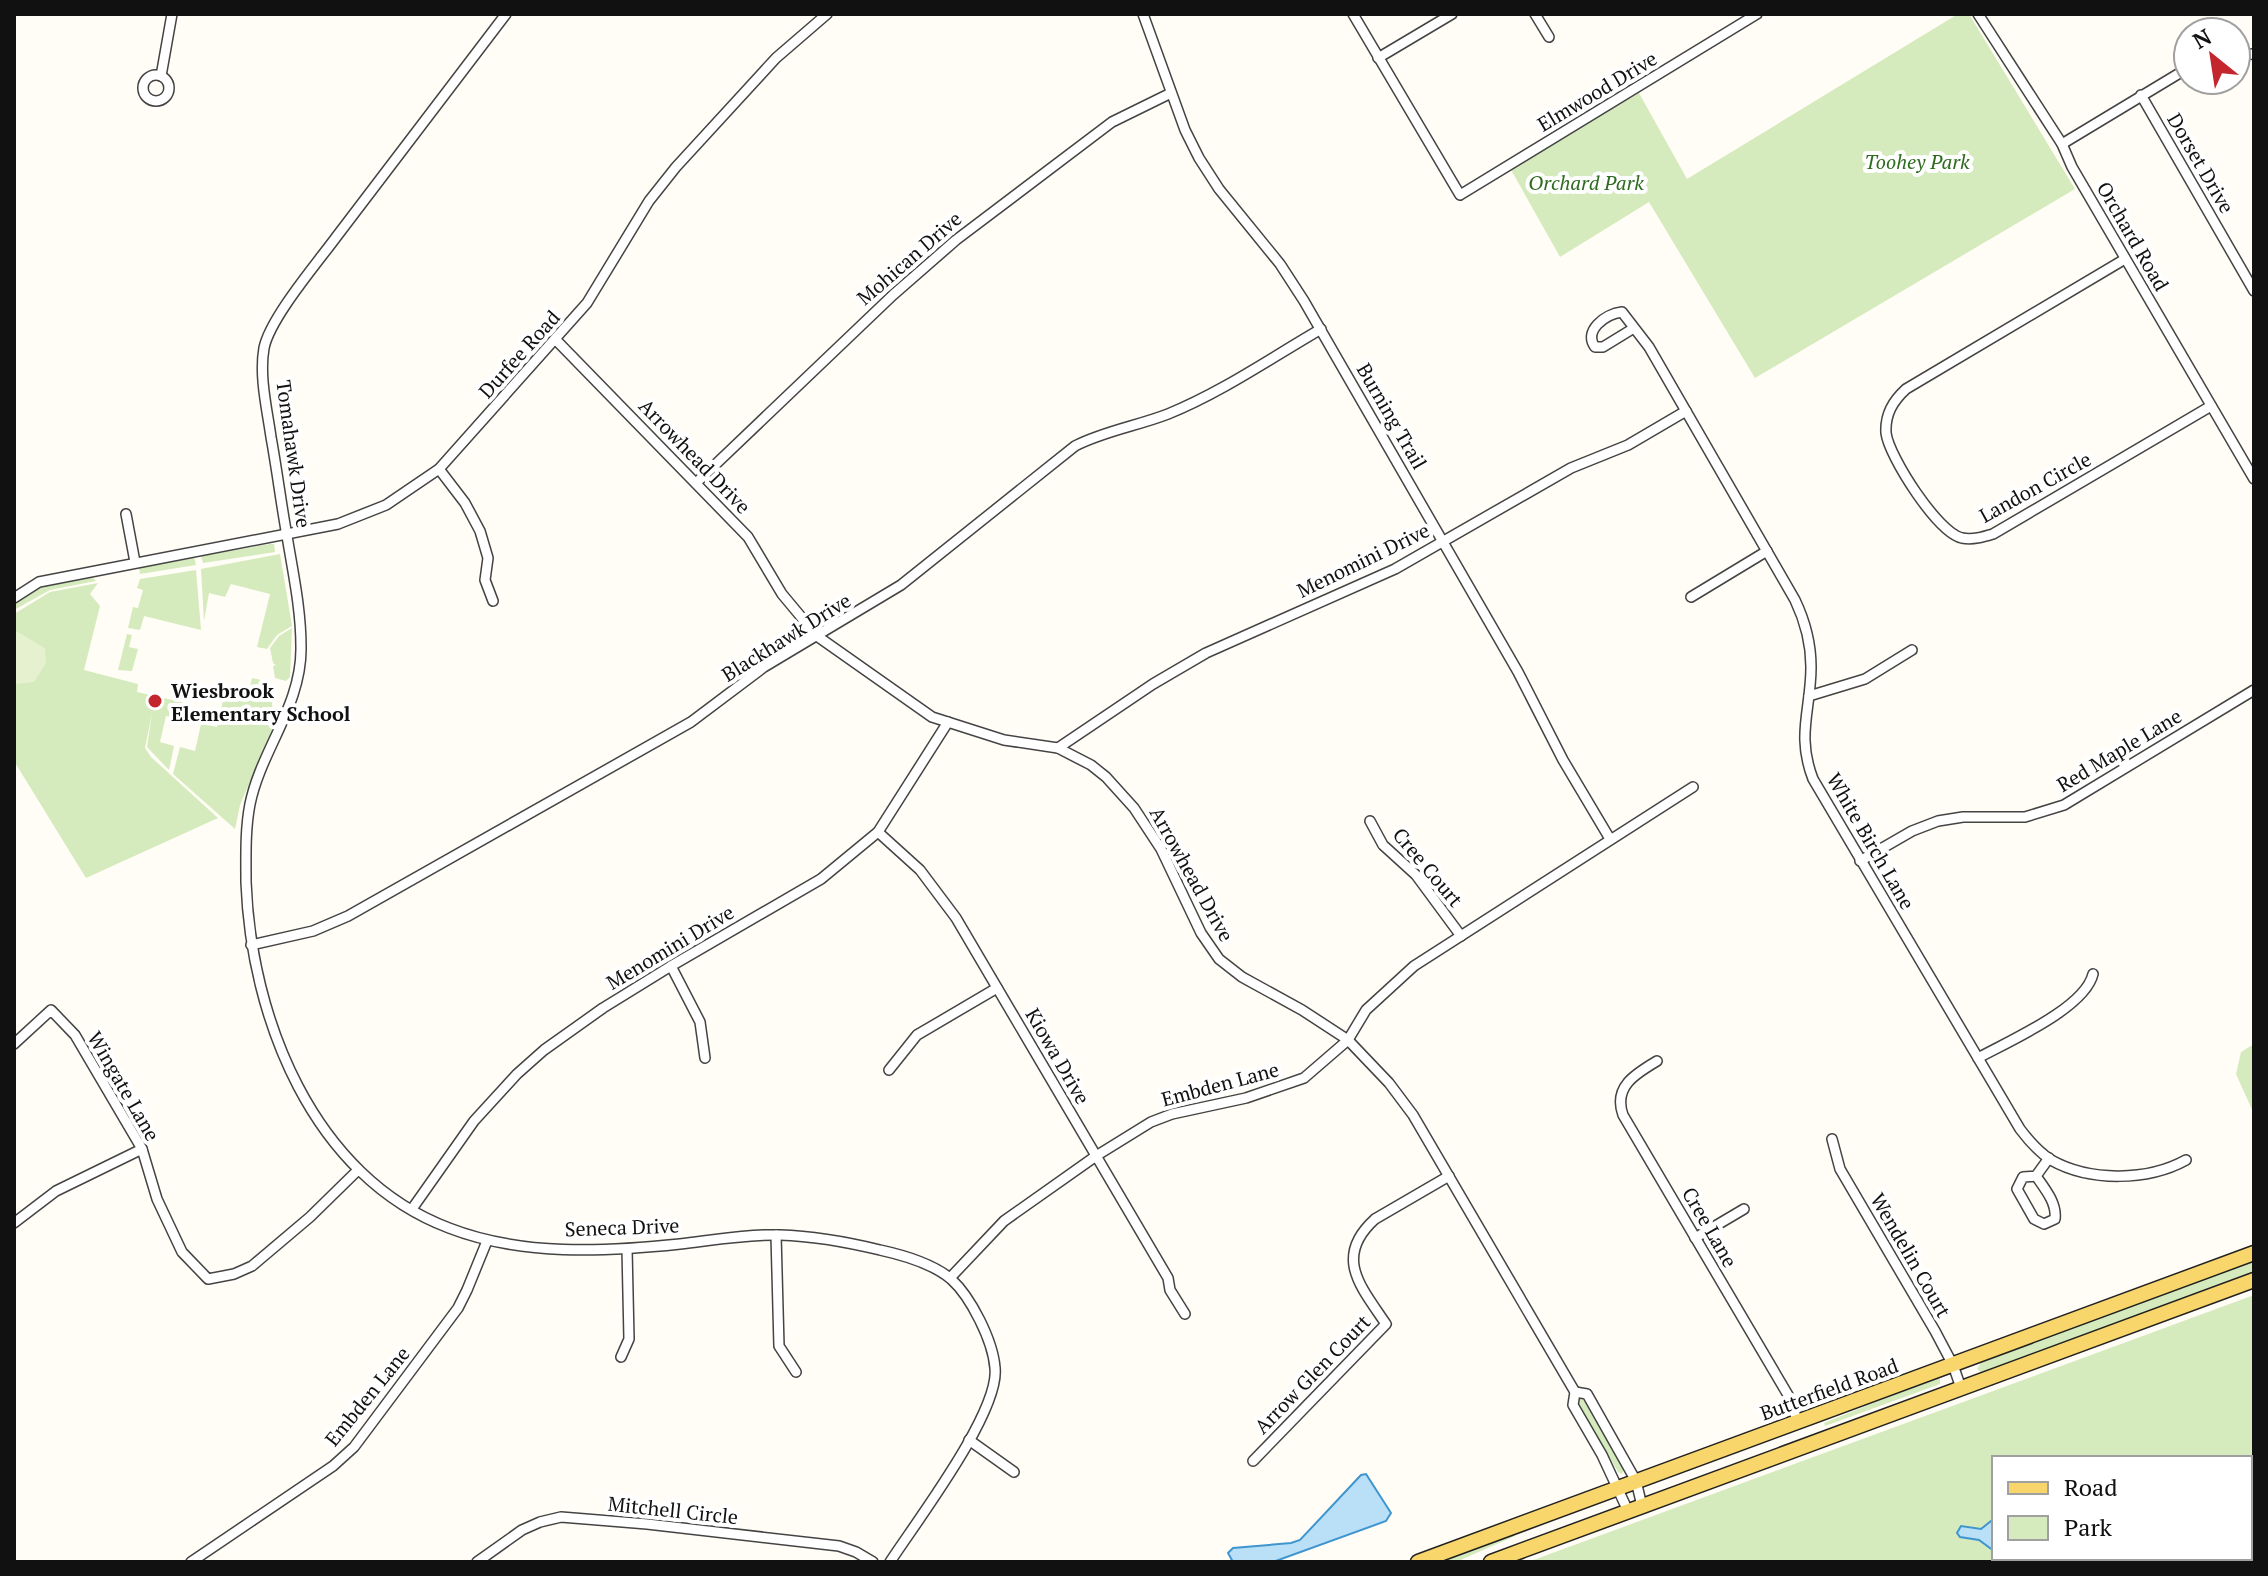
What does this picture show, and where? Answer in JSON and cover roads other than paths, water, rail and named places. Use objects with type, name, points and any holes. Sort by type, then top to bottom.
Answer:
[{"type":"main road","name":"Butterfield Road","points":[[1418,1562],[2254,1253]]},
{"type":"main road","points":[[1491,1562],[2254,1280]]},
{"type":"street","points":[[161,76],[172,14]]},
{"type":"street","name":"Tomahawk Drive","points":[[247,822],[252,796],[297,685],[302,651],[297,595],[265,396],[264,345],[295,293],[506,14]]},
{"type":"street","name":"Durfee Road","points":[[14,598],[39,582],[355,518],[398,498],[439,469],[556,340],[604,280],[660,187],[776,58],[827,14]]},
{"type":"street","name":"Burning Trail","points":[[1143,14],[1185,130],[1206,171],[1280,264],[1321,329],[1610,839]]},
{"type":"street","points":[[1353,14],[1378,58],[1452,14]]},
{"type":"street","points":[[1535,14],[1549,37]]},
{"type":"street","name":"Elmwood Drive","points":[[1378,58],[1460,195],[1757,14]]},
{"type":"street","name":"Orchard Road","points":[[1978,14],[2062,144],[2072,167],[2254,479]]},
{"type":"street","points":[[2062,144],[2172,77]]},
{"type":"street","name":"Mohican Drive","points":[[696,483],[893,295],[956,240],[1112,122],[1171,93]]},
{"type":"street","name":"Dorset Drive","points":[[2141,95],[2254,291]]},
{"type":"street","name":"Landon Circle","points":[[2125,259],[1906,389],[1890,407],[1887,419],[1886,432],[1894,455],[1939,524],[1951,534],[1980,538],[1993,534],[2211,406]]},
{"type":"street","name":"White Birch Lane","points":[[1634,328],[1603,347],[1595,347],[1590,340],[1590,333],[1616,312],[1622,312],[1649,347],[1795,600],[1806,627],[1811,654],[1809,696],[1803,729],[1810,771],[1860,861],[2020,1129],[2049,1158],[2084,1172],[2114,1175],[2157,1172],[2186,1160]]},
{"type":"street","name":"Blackhawk Drive","points":[[251,945],[313,931],[348,916],[691,722],[751,676],[901,585],[1075,446],[1097,435],[1150,421],[1186,406],[1321,329]]},
{"type":"street","name":"Arrowhead Drive","points":[[556,340],[748,537],[782,594],[817,636],[932,717],[1004,740],[1058,748],[1098,771],[1117,787],[1161,849],[1201,933],[1219,959],[1242,977],[1348,1040],[1402,1098],[1575,1392],[1573,1405],[1617,1488],[1635,1509]]},
{"type":"street","name":"Menomini Drive","points":[[1058,748],[1153,684],[1206,653],[1372,580],[1571,468],[1628,445],[1686,411]]},
{"type":"street","points":[[439,469],[465,503],[480,531],[488,558],[485,580],[493,601]]},
{"type":"street","points":[[126,514],[135,562]]},
{"type":"street","points":[[1691,597],[1767,551]]},
{"type":"street","points":[[1809,696],[1865,679],[1912,650]]},
{"type":"street","name":"Red Maple Lane","points":[[1860,861],[1912,831],[1938,821],[1963,817],[2025,817],[2064,805],[2254,690]]},
{"type":"street","name":"Menomini Drive","points":[[412,1209],[474,1121],[517,1074],[570,1030],[671,966],[811,885],[878,832],[948,722]]},
{"type":"street","name":"Embden Lane","points":[[950,1278],[1004,1221],[1096,1156],[1163,1116],[1225,1104],[1296,1083],[1313,1072],[1348,1040],[1366,1010],[1414,966],[1693,787]]},
{"type":"street","name":"Cree Court","points":[[1370,821],[1383,845],[1416,875],[1461,936]]},
{"type":"street","name":"Seneca Drive","points":[[247,822],[246,881],[251,945],[268,1012],[297,1082],[326,1133],[375,1186],[447,1228],[487,1241],[534,1248],[627,1249],[776,1235],[826,1239],[882,1250],[915,1259],[950,1278],[981,1322],[996,1370],[989,1403],[969,1440],[890,1562]]},
{"type":"street","name":"Kiowa Drive","points":[[878,832],[932,884],[956,918],[1168,1278],[1170,1290],[1185,1314]]},
{"type":"street","points":[[671,966],[700,1022],[705,1058]]},
{"type":"street","points":[[1978,1058],[2075,1002],[2090,985],[2093,974]]},
{"type":"street","points":[[889,1070],[917,1035],[997,988]]},
{"type":"street","name":"Wingate Lane","points":[[14,1044],[51,1010],[75,1035],[142,1149],[157,1199],[187,1258],[208,1279],[252,1266],[310,1217],[358,1170]]},
{"type":"street","name":"Cree Lane","points":[[1657,1061],[1623,1086],[1619,1106],[1788,1395],[1798,1422]]},
{"type":"street","name":"Wendelin Court","points":[[1832,1139],[1840,1169],[1953,1365],[1961,1388]]},
{"type":"street","points":[[14,1223],[56,1191],[142,1149]]},
{"type":"street","points":[[2036,1176],[2053,1203],[2056,1214],[2055,1219],[2044,1224],[2034,1219],[2017,1189],[2023,1177],[2036,1176],[2049,1158]]},
{"type":"street","name":"Arrow Glen Court","points":[[1253,1461],[1386,1324],[1355,1274],[1354,1246],[1366,1227],[1449,1176]]},
{"type":"street","points":[[1695,1238],[1744,1209]]},
{"type":"street","points":[[776,1235],[779,1346],[796,1372]]},
{"type":"street","name":"Embden Lane","points":[[191,1562],[333,1466],[354,1447],[458,1308],[487,1241]]},
{"type":"street","points":[[621,1357],[629,1339],[627,1249]]},
{"type":"street","name":"Arrowhead Drive","points":[[1575,1392],[1587,1394],[1636,1481],[1635,1509]]},
{"type":"street","points":[[969,1440],[1014,1472]]},
{"type":"street","name":"Mitchell Circle","points":[[477,1562],[522,1530],[561,1517],[839,1546],[873,1562]]},
{"type":"water","points":[[1366,1474],[1391,1513],[1386,1521],[1273,1562],[1233,1562],[1228,1553],[1233,1548],[1300,1540],[1361,1475]]},
{"type":"water","points":[[1992,1521],[1992,1550],[1979,1540],[1960,1537],[1957,1533],[1961,1526],[1981,1529]]},
{"type":"place","name":"Wiesbrook Elementary School","points":[[155,701]]},
{"type":"park label","name":"Toohey Park","points":[[1917,161]]},
{"type":"park label","name":"Orchard Park","points":[[1586,182]]}]
